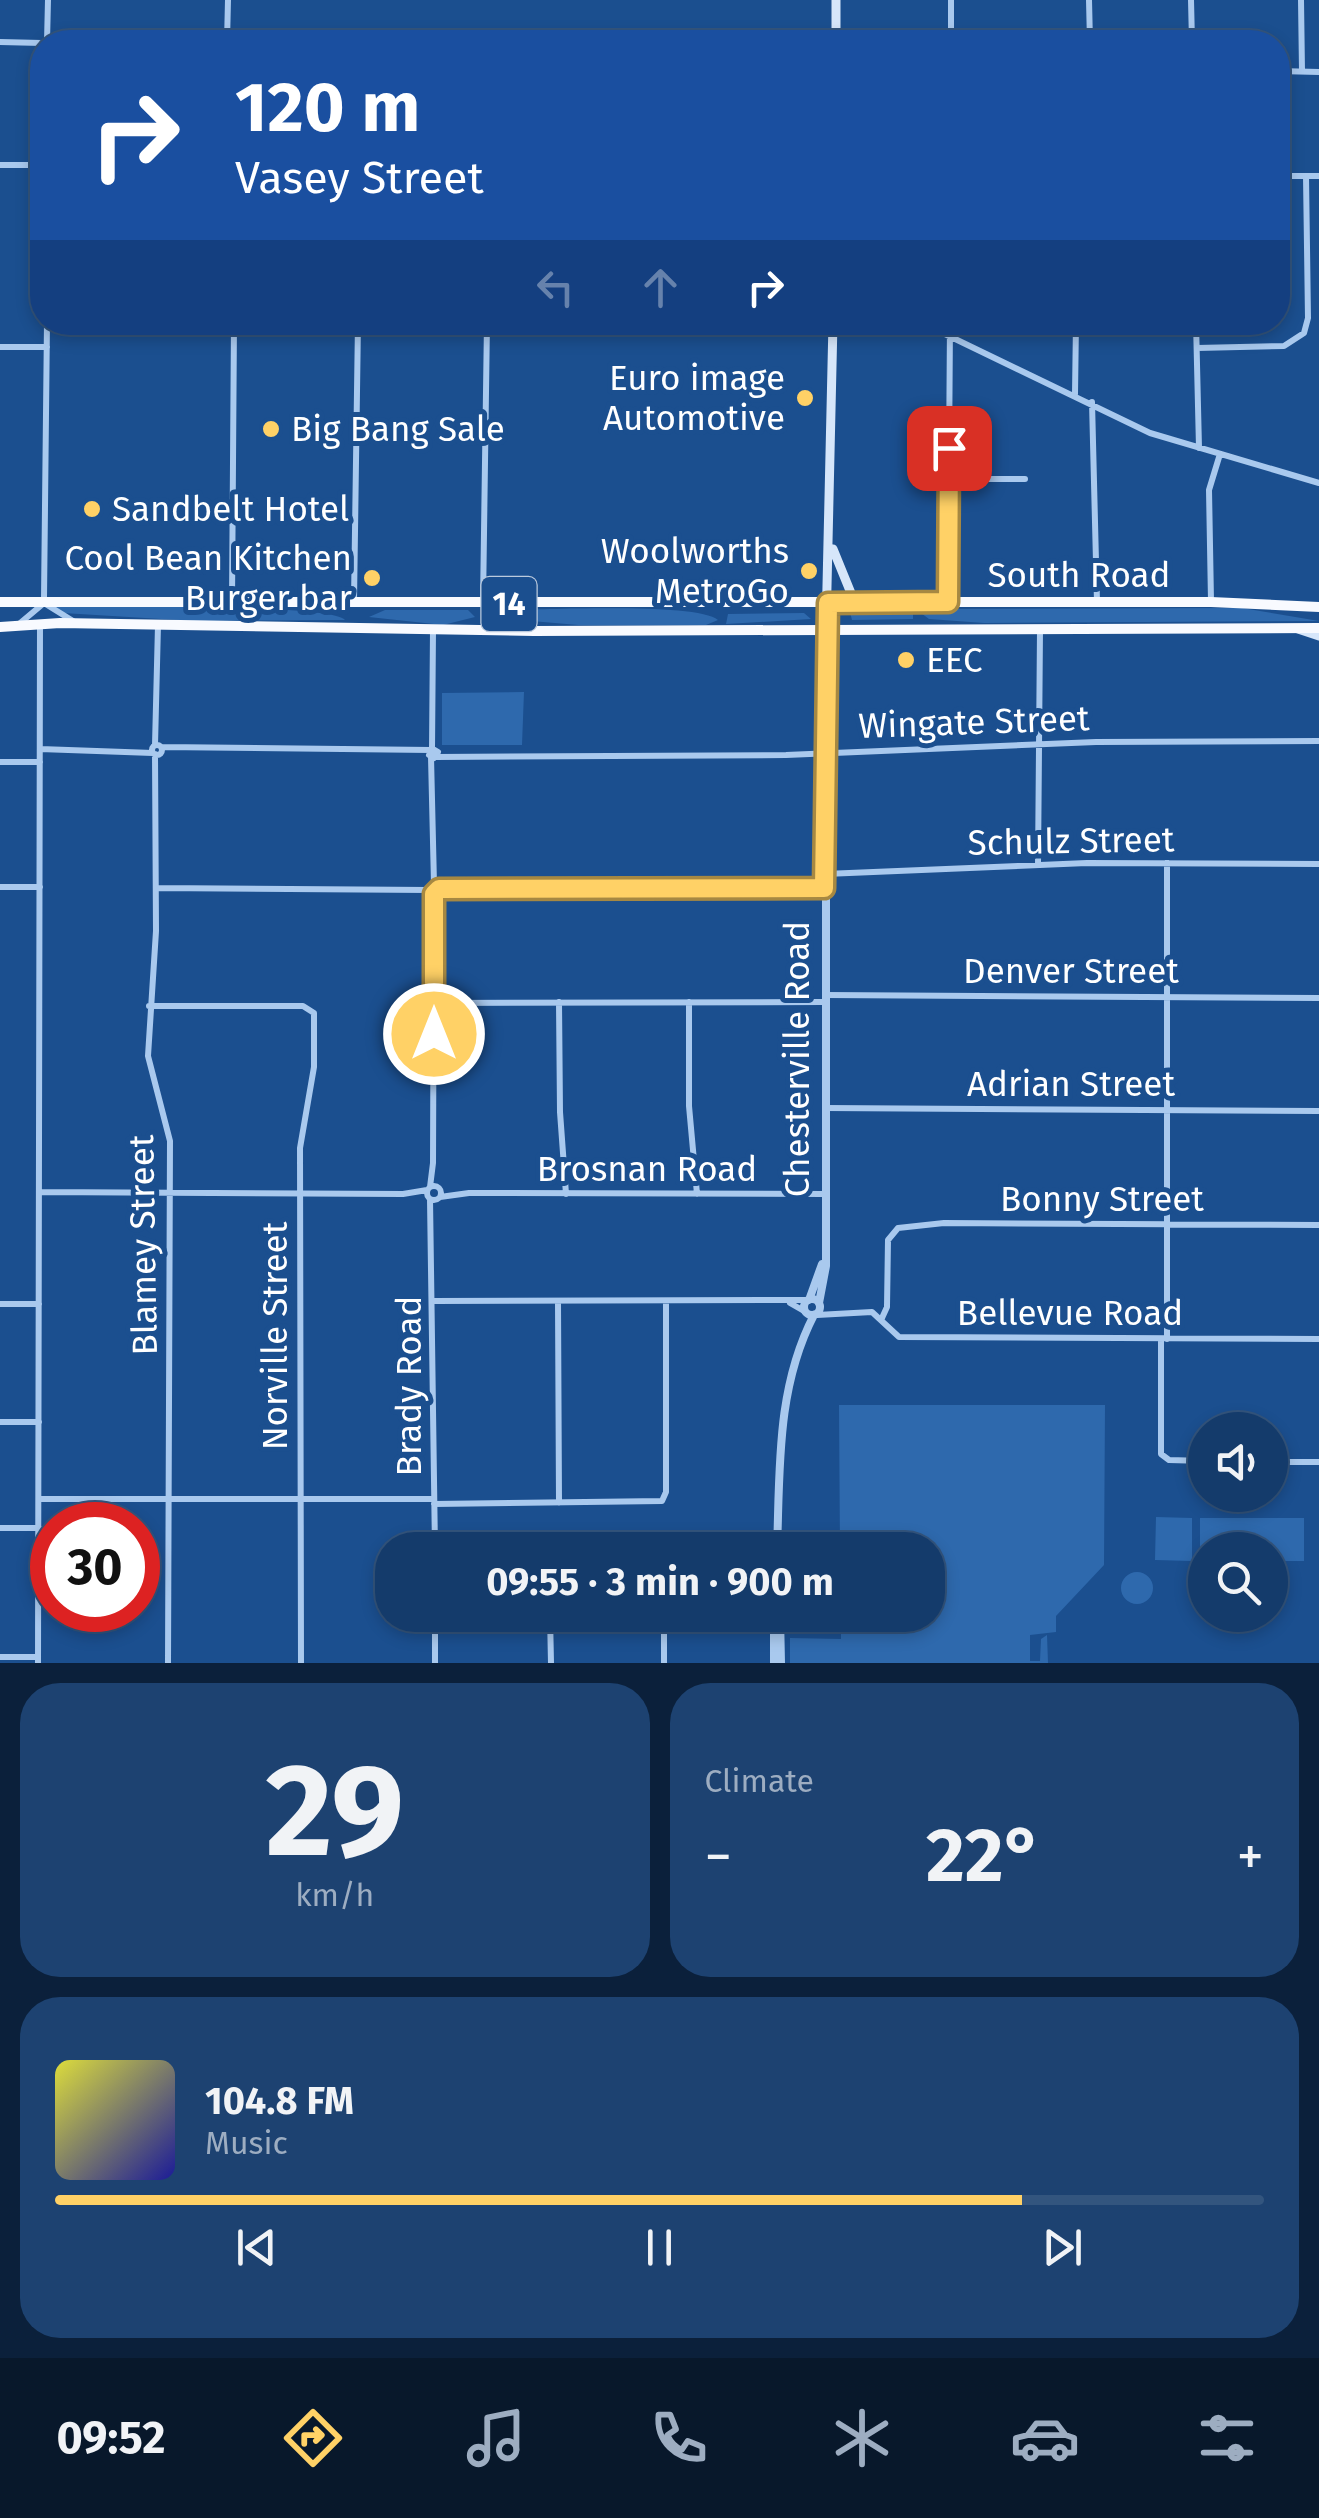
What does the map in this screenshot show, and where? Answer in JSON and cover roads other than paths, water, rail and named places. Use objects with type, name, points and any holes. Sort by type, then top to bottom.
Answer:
[{"type":"highway","name":"South Road","points":[[0,602],[1211,602],[1319,607]]},
{"type":"highway","points":[[916,603],[916,629]]},
{"type":"highway","points":[[354,604],[354,629]]},
{"type":"highway","points":[[483,630],[484,604]]},
{"type":"highway","points":[[721,605],[722,631]]},
{"type":"highway","name":"South Road","points":[[0,627],[78,623],[433,630],[1319,628]]},
{"type":"main road","points":[[836,0],[836,30]]},
{"type":"main road","name":"Chesterville Road","points":[[826,630],[833,335]]},
{"type":"main road","points":[[830,537],[843,582],[854,603]]},
{"type":"main road","points":[[1292,627],[1319,636]]},
{"type":"street","points":[[46,30],[48,0]]},
{"type":"street","points":[[227,30],[228,0]]},
{"type":"street","points":[[951,0],[951,30]]},
{"type":"street","points":[[1090,0],[1090,30]]},
{"type":"street","points":[[1191,0],[1192,30]]},
{"type":"street","points":[[1302,0],[1302,71]]},
{"type":"street","points":[[0,42],[30,43]]},
{"type":"street","points":[[1290,71],[1319,72]]},
{"type":"street","points":[[0,165],[30,166]]},
{"type":"street","points":[[1290,176],[1319,176]]},
{"type":"street","points":[[1197,348],[1284,346],[1304,333],[1308,318],[1306,176]]},
{"type":"street","points":[[16,625],[44,601],[47,335]]},
{"type":"street","points":[[232,602],[234,335]]},
{"type":"street","points":[[354,604],[358,335]]},
{"type":"street","points":[[484,604],[487,335]]},
{"type":"street","points":[[942,335],[1075,394],[1150,433],[1319,483]]},
{"type":"street","points":[[948,602],[950,335]]},
{"type":"street","points":[[1075,394],[1076,335]]},
{"type":"street","points":[[1196,335],[1198,448]]},
{"type":"street","points":[[0,346],[47,347]]},
{"type":"street","points":[[1092,402],[1097,602]]},
{"type":"street","points":[[1095,424],[1098,416],[1118,416]]},
{"type":"street","points":[[1211,602],[1209,490],[1220,454]]},
{"type":"street","points":[[949,479],[1025,479]]},
{"type":"street","points":[[44,601],[78,623]]},
{"type":"street","points":[[40,624],[39,1499],[654,1503],[666,1496],[666,1302]]},
{"type":"street","name":"Blamey Street","points":[[158,625],[156,888],[148,1056],[170,1135],[168,1663]]},
{"type":"street","points":[[1038,865],[1040,628]]},
{"type":"street","name":"Brady Road","points":[[433,630],[434,1532]]},
{"type":"street","name":"Chesterville Road","points":[[778,1532],[783,1406],[813,1310],[824,1255],[826,630]]},
{"type":"street","name":"Wingate Street","points":[[40,749],[825,753],[1039,744],[1319,740]]},
{"type":"street","points":[[0,762],[40,762]]},
{"type":"street","points":[[1167,863],[1168,1224],[1163,1458],[1188,1460]]},
{"type":"street","name":"Schulz Street","points":[[824,874],[1038,865],[1319,864]]},
{"type":"street","points":[[0,888],[40,888]]},
{"type":"street","points":[[156,888],[824,888]]},
{"type":"street","name":"Denver Street","points":[[434,1002],[1319,998]]},
{"type":"street","points":[[559,1002],[559,1102],[566,1194]]},
{"type":"street","points":[[689,1002],[689,1106],[696,1194]]},
{"type":"street","name":"Norville Street","points":[[149,1006],[302,1006],[312,1010],[315,1061],[300,1138],[301,1663]]},
{"type":"street","name":"Adrian Street","points":[[824,1108],[1319,1111]]},
{"type":"street","name":"Brosnan Road","points":[[40,1192],[824,1194]]},
{"type":"street","name":"Bonny Street","points":[[882,1318],[887,1307],[889,1236],[898,1228],[944,1223],[1319,1225]]},
{"type":"street","name":"Chesterville Road","points":[[813,1310],[808,1300],[824,1255]]},
{"type":"street","points":[[434,1301],[808,1300]]},
{"type":"street","points":[[558,1302],[559,1503]]},
{"type":"street","points":[[789,1302],[813,1310]]},
{"type":"street","points":[[0,1304],[40,1304]]},
{"type":"street","name":"Bellevue Road","points":[[813,1310],[872,1312],[899,1338],[1319,1339]]},
{"type":"street","points":[[0,1422],[39,1422]]},
{"type":"street","points":[[1288,1462],[1319,1462]]},
{"type":"street","points":[[0,1528],[30,1528]]},
{"type":"street","points":[[0,1657],[38,1660],[38,1632]]},
{"type":"street","points":[[435,1632],[436,1663]]},
{"type":"street","points":[[550,1632],[551,1663]]},
{"type":"street","points":[[664,1632],[664,1663]]},
{"type":"street","points":[[777,1632],[778,1663]]},
{"type":"place","name":"Euro image Automotive","points":[[805,398]]},
{"type":"place","name":"Big Bang Sale","points":[[271,429]]},
{"type":"place","name":"Sandbelt Hotel","points":[[92,509]]},
{"type":"place","name":"Woolworths MetroGo","points":[[809,571]]},
{"type":"place","name":"Cool Bean Kitchen Burger bar","points":[[372,578]]},
{"type":"place","name":"EEC","points":[[906,660]]}]
